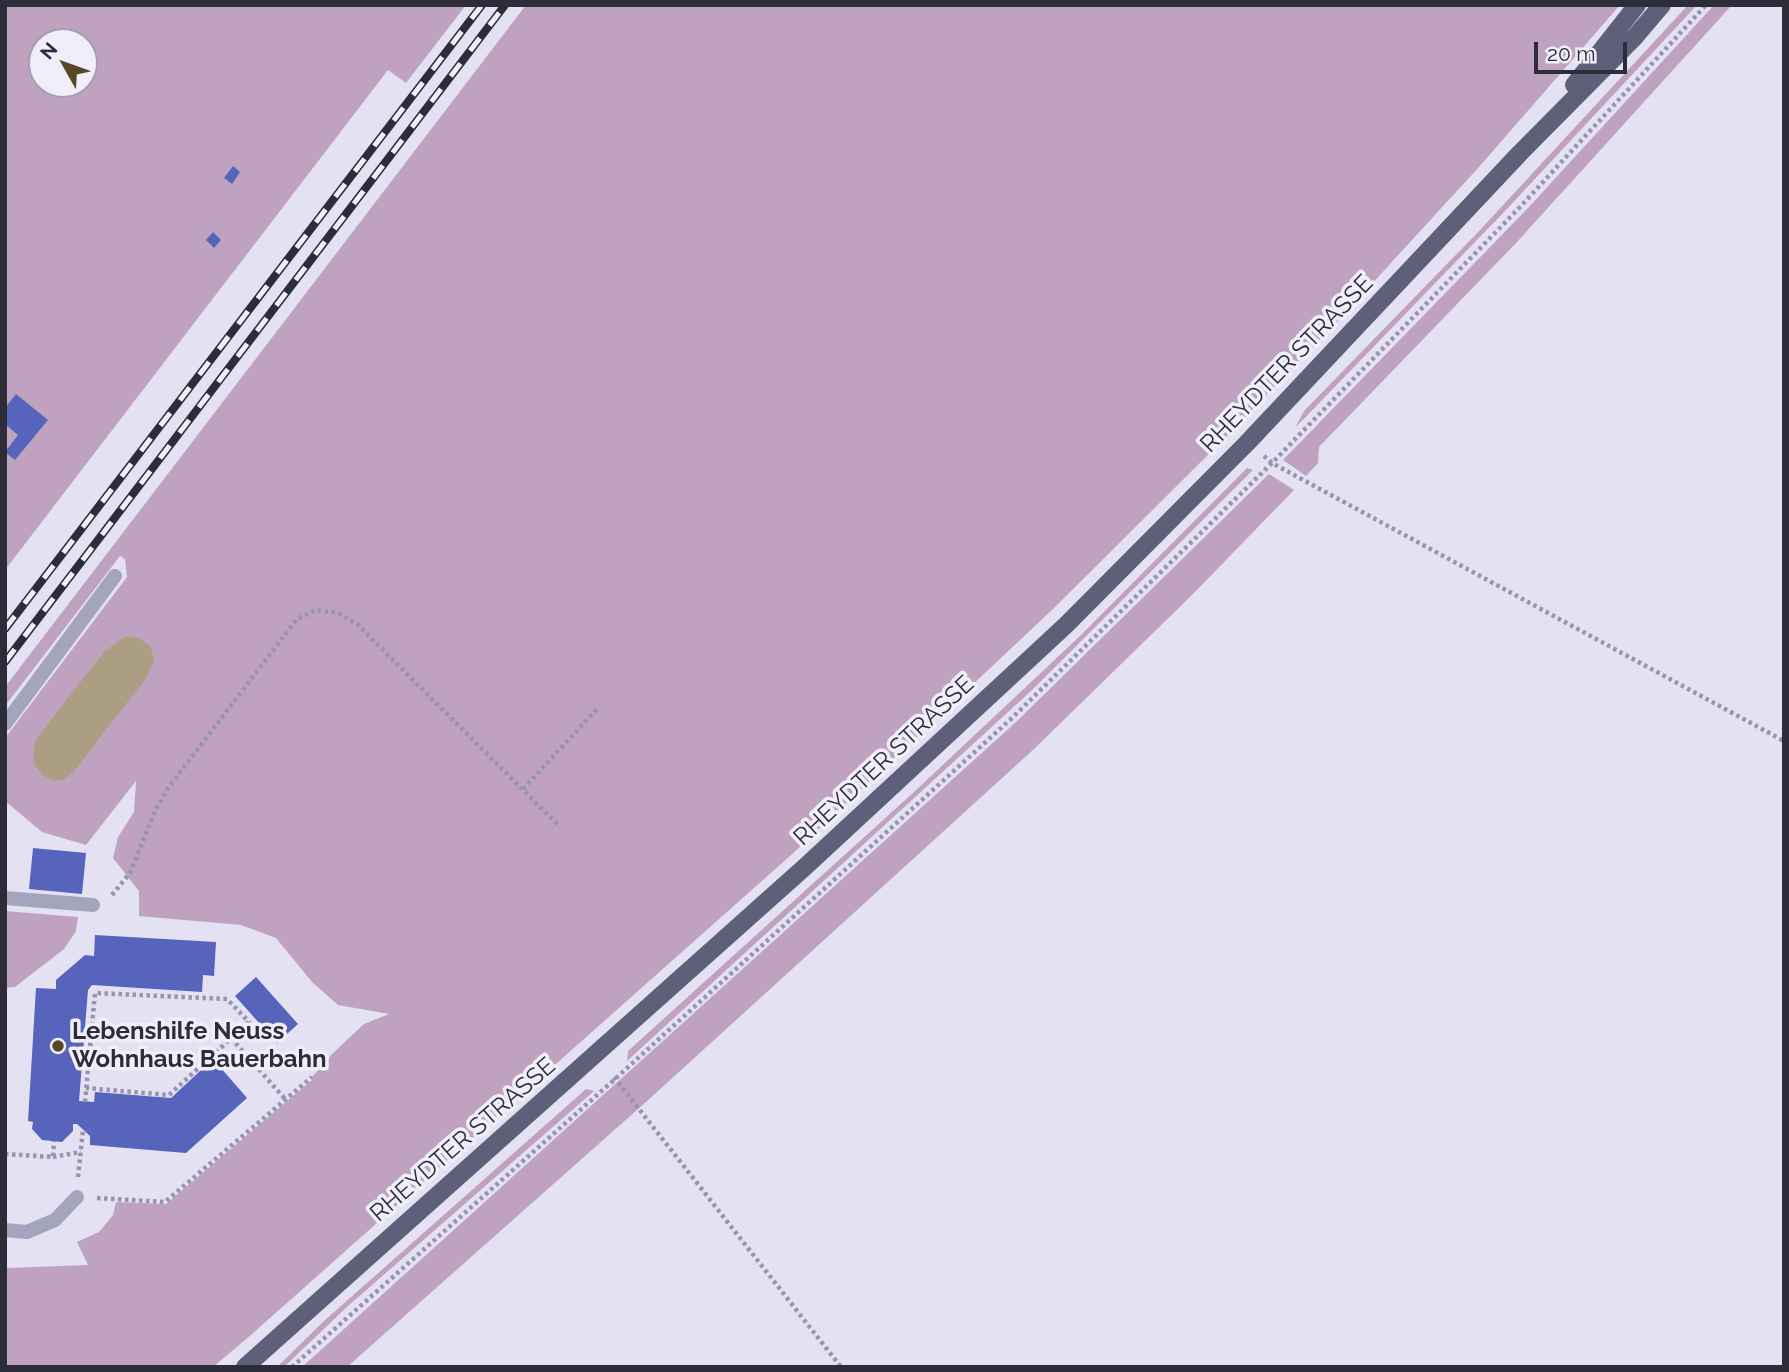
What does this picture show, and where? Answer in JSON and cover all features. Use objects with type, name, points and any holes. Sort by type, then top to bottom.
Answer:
[{"type":"main road","name":"RHEYDTER STRASSE","points":[[1520,153],[1637,5]]},
{"type":"main road","name":"RHEYDTER STRASSE","points":[[246,1367],[807,866],[1066,625],[1247,443],[1520,153],[1634,38],[1662,5]]},
{"type":"lane","points":[[5,724],[116,576]]},
{"type":"lane","points":[[5,898],[93,905]]},
{"type":"lane","points":[[5,1230],[27,1232],[55,1220],[77,1197]]},
{"type":"path","points":[[1272,463],[1784,741]]},
{"type":"path","points":[[93,905],[111,897],[122,886],[168,788],[298,619],[316,610],[338,613],[358,625],[560,827]]},
{"type":"path","points":[[523,789],[598,708]]},
{"type":"path","points":[[85,1102],[86,1088],[95,993],[227,999],[248,1022],[169,1095],[86,1088]]},
{"type":"path","points":[[231,1038],[286,1100]]},
{"type":"path","points":[[83,1130],[77,1197],[165,1202],[312,1077]]},
{"type":"path","points":[[615,1079],[841,1367]]},
{"type":"path","points":[[53,1157],[54,1141]]},
{"type":"path","points":[[5,1154],[53,1157],[81,1152]]},
{"type":"shaded area","points":[[5,5],[466,5],[406,83],[388,70],[5,570]]},
{"type":"shaded area","points":[[526,5],[1620,5],[1479,167],[1345,313],[1231,432],[1052,610],[790,856],[213,1367],[5,1367],[7,1268],[88,1265],[77,1242],[99,1232],[113,1215],[116,1202],[166,1204],[313,1079],[333,1053],[364,1024],[389,1014],[338,1005],[312,982],[276,938],[241,925],[139,916],[139,891],[113,858],[118,837],[134,812],[136,781],[86,845],[42,832],[5,801],[5,738],[127,577],[125,559],[120,556],[5,706],[5,687]]},
{"type":"shaded area","points":[[1688,5],[1697,5],[1506,210],[1295,428],[1304,411],[1481,229]]},
{"type":"shaded area","points":[[1714,5],[1732,5],[1516,243],[1319,447],[1318,463],[1306,476],[1283,460],[1528,208]]},
{"type":"shaded area","points":[[1247,468],[1253,470],[1031,691],[627,1061],[628,1051],[914,792],[1080,636]]},
{"type":"shaded area","points":[[1269,474],[1294,490],[1192,595],[1034,749],[646,1102],[347,1367],[302,1367],[1016,722]]},
{"type":"shaded area","points":[[126,636],[139,638],[151,647],[154,660],[147,677],[74,771],[64,780],[55,781],[44,776],[35,766],[33,757],[36,739],[104,652]]},
{"type":"shaded area","points":[[5,911],[78,917],[76,931],[64,949],[15,987],[5,988]]},
{"type":"shaded area","points":[[586,1089],[594,1091],[348,1306],[284,1367],[277,1367],[324,1321]]},
{"type":"building","points":[[233,166],[240,172],[232,184],[224,178]]},
{"type":"building","points":[[213,232],[221,240],[214,248],[206,240]]},
{"type":"building","points":[[16,394],[48,420],[15,460],[5,452],[18,435],[5,424],[5,408]]},
{"type":"building","points":[[33,848],[86,853],[82,894],[29,889]]},
{"type":"building","points":[[95,935],[216,942],[214,976],[203,975],[202,992],[92,985],[88,990],[79,1101],[94,1102],[95,1092],[171,1098],[213,1059],[247,1098],[186,1153],[90,1145],[90,1136],[77,1124],[73,1124],[73,1131],[62,1142],[42,1140],[32,1129],[33,1122],[28,1121],[36,988],[56,989],[56,980],[85,955],[94,956]]},
{"type":"building","points":[[256,977],[298,1024],[277,1043],[235,996]]},
{"type":"railway","points":[[5,629],[482,5]]},
{"type":"railway","points":[[5,662],[505,5]]},
{"type":"place","name":"Lebenshilfe Neuss Wohnhaus Bauerbahn","points":[[58,1046]]}]
